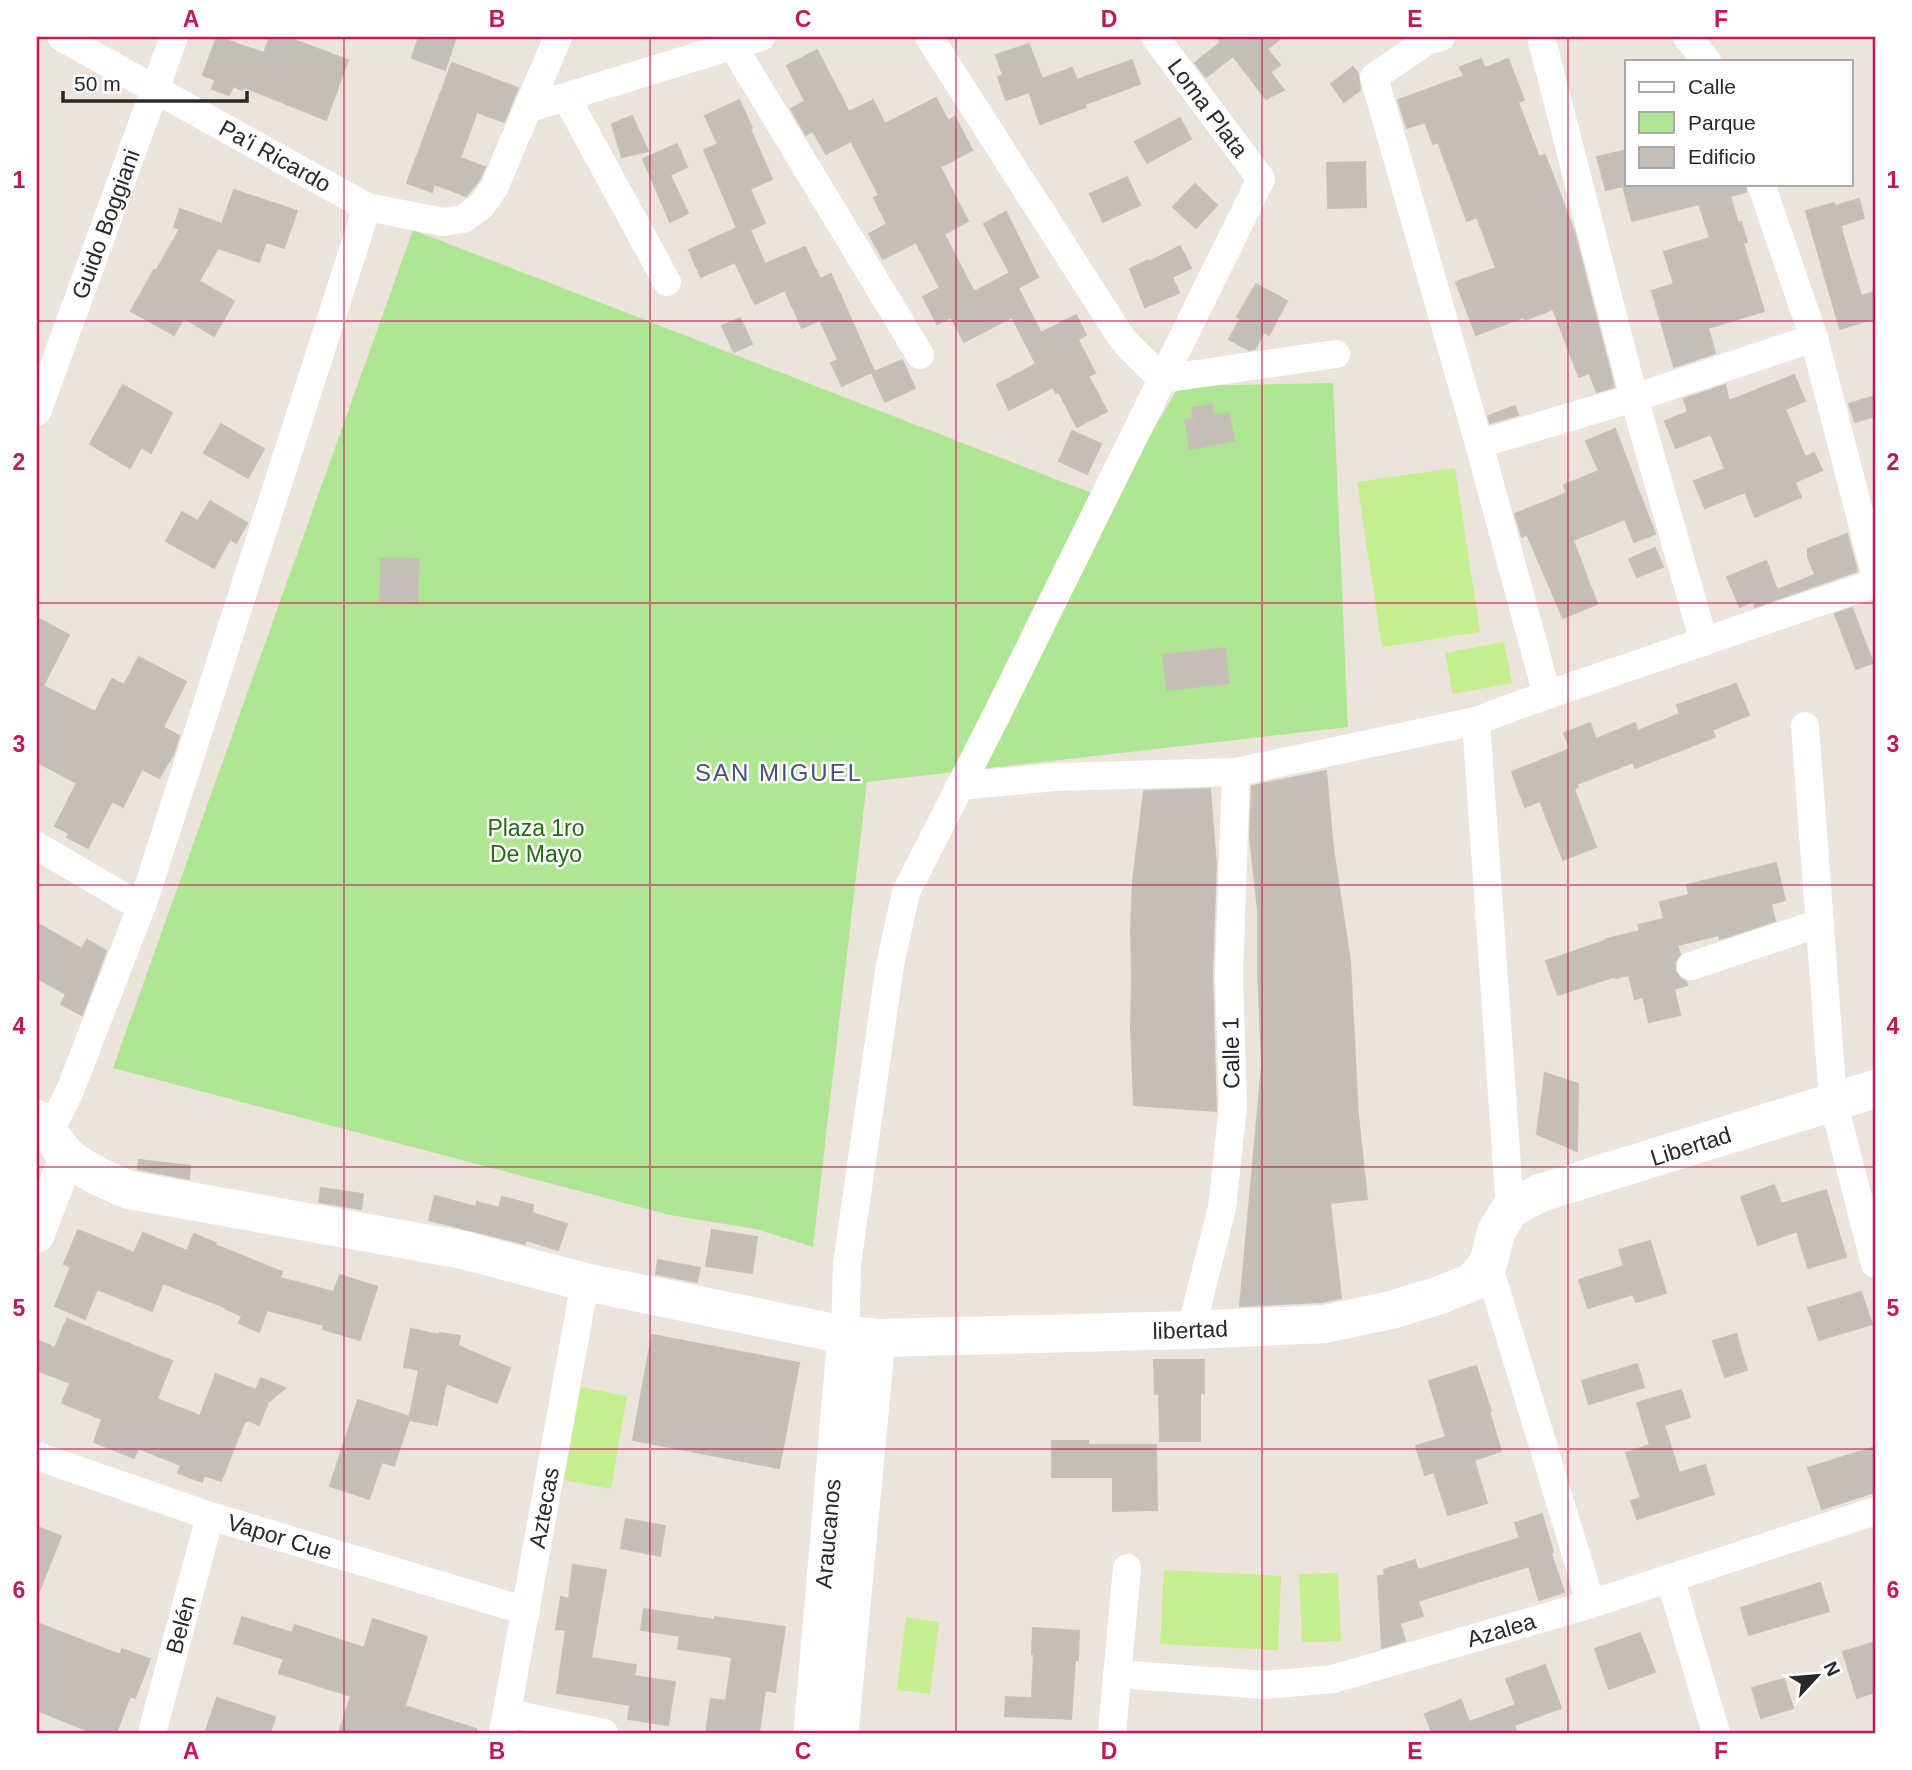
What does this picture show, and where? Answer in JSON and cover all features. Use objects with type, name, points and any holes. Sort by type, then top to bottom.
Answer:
[{"type":"main road","name":"Libertad","points":[[1510,1209],[1540,1193],[1875,1089]]},
{"type":"main road","name":"libertad","points":[[51,1135],[96,1175],[129,1190],[463,1250],[585,1282],[861,1336],[1191,1330],[1325,1324],[1437,1296],[1472,1282],[1488,1264]]},
{"type":"main road","points":[[1488,1264],[1496,1232],[1510,1209]]},
{"type":"street","name":"Pa'i Ricardo","points":[[61,37],[368,207],[443,222],[463,219],[482,205],[494,188],[529,108]]},
{"type":"street","name":"Guido Boggiani","points":[[37,412],[173,37]]},
{"type":"street","points":[[529,108],[558,37]]},
{"type":"street","points":[[529,108],[761,37]]},
{"type":"street","points":[[929,37],[1123,340],[1162,379]]},
{"type":"street","name":"Loma Plata","points":[[1155,37],[1261,179],[1162,379]]},
{"type":"street","points":[[1541,37],[1634,398],[1704,642]]},
{"type":"street","points":[[1687,37],[1706,60]]},
{"type":"street","points":[[1431,38],[1374,77],[1479,444],[1547,695]]},
{"type":"street","points":[[733,46],[920,355]]},
{"type":"street","points":[[566,97],[667,282]]},
{"type":"street","points":[[1762,186],[1814,338],[1875,573]]},
{"type":"street","points":[[37,1235],[51,1135],[141,908],[368,207]]},
{"type":"street","points":[[1479,444],[1634,398],[1814,338]]},
{"type":"street","points":[[1162,379],[1336,354]]},
{"type":"street","points":[[861,1336],[847,1264],[890,965],[905,892],[996,716],[1162,379]]},
{"type":"street","points":[[960,786],[1055,777],[1236,772],[1476,721],[1875,583]]},
{"type":"street","points":[[1476,721],[1510,1209]]},
{"type":"street","points":[[1805,726],[1833,1101],[1875,1264]]},
{"type":"street","name":"Calle 1","points":[[1191,1330],[1223,1208],[1233,1107],[1230,974],[1236,772]]},
{"type":"street","points":[[37,846],[141,908]]},
{"type":"street","points":[[1691,966],[1820,923]]},
{"type":"street","points":[[1488,1264],[1591,1604]]},
{"type":"street","name":"Aztecas","points":[[505,1723],[585,1282]]},
{"type":"street","name":"Araucanos","points":[[811,1733],[861,1336]]},
{"type":"street","name":"Araucanos","points":[[841,1733],[861,1336]]},
{"type":"street","name":"Vapor Cue","points":[[37,1457],[210,1516],[526,1611]]},
{"type":"street","name":"Azalea","points":[[1117,1674],[1265,1685],[1333,1679],[1591,1604],[1875,1511]]},
{"type":"street","name":"Belén","points":[[152,1733],[210,1516]]},
{"type":"street","points":[[1112,1733],[1127,1567]]},
{"type":"street","points":[[1670,1578],[1716,1733]]},
{"type":"street","points":[[505,1723],[604,1733]]},
{"type":"green space","name":"Plaza 1ro De Mayo","points":[[413,230],[1112,501],[1179,386],[1333,383],[1348,727],[867,782],[813,1247],[756,1229],[670,1215],[113,1068]]},
{"type":"green space","points":[[1455,468],[1480,632],[1382,647],[1357,482]]},
{"type":"green space","points":[[1504,642],[1512,683],[1453,694],[1445,653]]},
{"type":"green space","points":[[581,1387],[627,1396],[611,1489],[564,1480]]},
{"type":"green space","points":[[1164,1570],[1281,1576],[1278,1650],[1160,1644]]},
{"type":"green space","points":[[1338,1573],[1341,1641],[1302,1642],[1299,1574]]},
{"type":"green space","points":[[906,1617],[939,1622],[930,1694],[897,1690]]},
{"type":"building","points":[[217,37],[264,53],[270,37],[286,37],[348,60],[326,120],[244,87],[242,90],[233,86],[229,95],[212,89],[215,80],[203,75]]},
{"type":"building","points":[[419,37],[456,37],[445,70],[412,58]]},
{"type":"building","points":[[1217,37],[1282,37],[1267,49],[1280,65],[1270,72],[1284,90],[1266,99],[1233,56],[1206,77],[1195,63],[1221,42]]},
{"type":"building","points":[[1029,44],[1042,79],[1072,68],[1077,80],[1132,60],[1140,84],[1040,124],[1029,92],[1006,100],[998,77],[1003,75],[996,55]]},
{"type":"building","points":[[817,50],[849,112],[873,100],[885,124],[936,98],[948,121],[955,117],[972,150],[940,167],[968,221],[944,234],[974,292],[1010,273],[984,224],[1006,212],[1038,277],[1018,288],[1041,333],[1076,315],[1086,335],[1078,340],[1095,373],[1088,376],[1107,411],[1077,427],[1059,392],[1056,393],[1053,387],[1009,410],[997,385],[1036,364],[1012,317],[964,342],[951,317],[937,324],[923,297],[940,288],[916,242],[883,259],[869,234],[887,224],[874,198],[879,195],[851,141],[826,154],[813,131],[806,135],[791,109],[805,101],[787,66]]},
{"type":"building","points":[[1481,59],[1485,68],[1508,59],[1524,100],[1518,102],[1539,157],[1545,155],[1574,231],[1614,387],[1597,392],[1589,373],[1579,377],[1553,309],[1476,335],[1456,282],[1496,268],[1477,217],[1467,221],[1438,142],[1433,144],[1425,122],[1407,128],[1398,100],[1464,76],[1460,67]]},
{"type":"building","points":[[452,63],[518,88],[504,122],[477,112],[460,158],[485,167],[479,180],[466,196],[434,184],[432,192],[407,183]]},
{"type":"building","points":[[1353,67],[1358,74],[1360,90],[1344,102],[1331,84]]},
{"type":"building","points":[[739,100],[772,179],[750,189],[765,223],[750,230],[765,264],[805,247],[820,279],[831,274],[874,371],[842,386],[831,363],[838,360],[820,320],[802,328],[785,290],[755,304],[735,262],[701,277],[689,250],[737,228],[704,150],[718,144],[705,116]]},
{"type":"building","points":[[632,116],[648,151],[622,157],[612,124]]},
{"type":"building","points":[[1180,118],[1191,139],[1147,163],[1135,142]]},
{"type":"building","points":[[677,144],[687,167],[670,175],[688,213],[670,222],[643,159]]},
{"type":"building","points":[[1625,150],[1625,186],[1745,186],[1746,192],[1730,196],[1747,242],[1743,243],[1764,311],[1708,328],[1715,353],[1674,367],[1652,291],[1674,284],[1664,252],[1710,238],[1699,204],[1632,221],[1623,186],[1606,190],[1597,157]]},
{"type":"building","points":[[1365,162],[1366,207],[1328,208],[1327,163]]},
{"type":"building","points":[[1127,177],[1140,205],[1103,222],[1090,194]]},
{"type":"building","points":[[1195,184],[1217,205],[1196,228],[1173,207]]},
{"type":"building","points":[[234,190],[297,211],[284,248],[266,242],[259,262],[218,248],[199,281],[234,301],[214,336],[184,318],[174,335],[131,311],[180,229],[174,227],[180,209],[222,224]]},
{"type":"building","points":[[1859,199],[1864,218],[1841,225],[1861,296],[1875,292],[1875,318],[1840,329],[1806,211]]},
{"type":"building","points":[[1180,246],[1191,268],[1172,277],[1179,293],[1145,307],[1130,269]]},
{"type":"building","points":[[1256,284],[1287,301],[1269,335],[1264,332],[1255,349],[1249,350],[1229,339],[1240,319],[1237,317]]},
{"type":"building","points":[[740,318],[752,344],[734,352],[722,326]]},
{"type":"building","points":[[902,360],[915,388],[885,402],[872,373]]},
{"type":"building","points":[[1794,375],[1805,401],[1785,409],[1805,457],[1814,453],[1822,470],[1795,482],[1801,497],[1755,517],[1745,492],[1705,508],[1694,481],[1725,469],[1711,434],[1676,448],[1665,421],[1688,412],[1684,399],[1725,385],[1729,401]]},
{"type":"building","points":[[123,385],[172,413],[151,453],[141,447],[130,468],[90,444]]},
{"type":"building","points":[[1875,396],[1875,416],[1855,422],[1849,404]]},
{"type":"building","points":[[1212,404],[1214,415],[1229,413],[1234,441],[1190,449],[1185,420],[1194,419],[1192,408]]},
{"type":"building","points":[[1515,406],[1518,415],[1490,423],[1488,416]]},
{"type":"building","points":[[221,424],[264,449],[248,478],[204,453]]},
{"type":"building","points":[[1615,429],[1655,534],[1634,542],[1625,519],[1573,540],[1597,604],[1563,618],[1527,534],[1522,537],[1515,514],[1567,493],[1564,485],[1599,471],[1586,441]]},
{"type":"building","points":[[1072,431],[1101,444],[1087,474],[1059,461]]},
{"type":"building","points":[[210,501],[247,523],[236,543],[230,539],[214,568],[166,541],[182,512],[198,521]]},
{"type":"building","points":[[1847,534],[1857,571],[1755,607],[1753,601],[1740,607],[1727,577],[1766,561],[1777,590],[1815,575],[1808,549]]},
{"type":"building","points":[[1655,548],[1663,567],[1637,577],[1629,559]]},
{"type":"building","points":[[381,558],[419,559],[417,603],[380,601]]},
{"type":"building","points":[[1852,608],[1873,663],[1856,669],[1835,614]]},
{"type":"building","points":[[37,618],[69,635],[43,686],[95,712],[112,679],[124,685],[139,657],[186,682],[163,727],[179,736],[173,755],[159,778],[142,769],[123,807],[112,801],[88,848],[67,837],[69,833],[55,826],[77,783],[37,762]]},
{"type":"building","points":[[1225,648],[1229,683],[1167,690],[1163,655]]},
{"type":"building","points":[[1736,684],[1749,715],[1712,730],[1715,737],[1635,768],[1633,762],[1577,784],[1578,787],[1574,789],[1596,847],[1563,860],[1540,801],[1525,807],[1512,772],[1570,749],[1564,733],[1590,723],[1596,739],[1635,723],[1638,731],[1680,714],[1677,705]]},
{"type":"building","points":[[1326,771],[1333,848],[1350,961],[1358,1115],[1367,1199],[1330,1203],[1341,1298],[1322,1302],[1240,1306],[1262,1065],[1258,911],[1250,838],[1252,786]]},
{"type":"building","points":[[1210,789],[1216,865],[1212,973],[1216,1111],[1134,1105],[1131,929],[1133,881],[1144,791]]},
{"type":"building","points":[[1776,863],[1785,900],[1771,904],[1775,921],[1720,939],[1719,935],[1677,945],[1680,954],[1675,962],[1675,971],[1687,985],[1674,989],[1680,1015],[1649,1022],[1643,997],[1635,999],[1629,975],[1616,976],[1558,995],[1546,961],[1606,939],[1640,931],[1638,925],[1664,919],[1660,902],[1689,895],[1687,885]]},
{"type":"building","points":[[37,923],[82,949],[87,940],[106,951],[82,1015],[61,1004],[66,994],[37,978]]},
{"type":"building","points":[[1545,1073],[1578,1084],[1577,1151],[1537,1134]]},
{"type":"building","points":[[139,1160],[190,1166],[189,1179],[138,1169]]},
{"type":"building","points":[[1774,1185],[1781,1204],[1826,1190],[1846,1257],[1808,1268],[1797,1231],[1758,1245],[1741,1197]]},
{"type":"building","points":[[321,1188],[363,1194],[361,1209],[319,1202]]},
{"type":"building","points":[[435,1196],[476,1207],[477,1202],[499,1208],[502,1197],[533,1205],[532,1213],[567,1224],[558,1250],[526,1240],[525,1244],[429,1220]]},
{"type":"building","points":[[78,1230],[134,1253],[143,1233],[187,1251],[194,1234],[282,1272],[280,1278],[334,1292],[340,1275],[377,1287],[360,1340],[323,1329],[324,1325],[267,1310],[259,1332],[239,1323],[242,1316],[227,1308],[163,1283],[152,1311],[97,1289],[85,1319],[55,1306],[71,1267],[64,1264]]},
{"type":"building","points":[[712,1230],[757,1237],[752,1273],[706,1266]]},
{"type":"building","points":[[1650,1241],[1666,1293],[1636,1302],[1633,1294],[1588,1308],[1579,1280],[1624,1266],[1619,1250]]},
{"type":"building","points":[[658,1260],[700,1268],[697,1282],[656,1274]]},
{"type":"building","points":[[1861,1292],[1872,1324],[1819,1340],[1808,1308]]},
{"type":"building","points":[[67,1319],[172,1361],[157,1399],[200,1416],[216,1374],[256,1390],[261,1378],[285,1388],[268,1402],[259,1425],[248,1420],[244,1423],[221,1481],[204,1475],[202,1482],[178,1473],[181,1465],[138,1448],[134,1458],[94,1442],[102,1419],[62,1403],[70,1383],[37,1370],[37,1340],[55,1348]]},
{"type":"building","points":[[411,1329],[460,1336],[458,1346],[510,1368],[497,1403],[446,1383],[437,1425],[409,1420],[419,1370],[404,1367]]},
{"type":"building","points":[[1736,1334],[1747,1370],[1725,1377],[1713,1341]]},
{"type":"building","points":[[652,1335],[799,1363],[779,1468],[633,1440]]},
{"type":"building","points":[[1154,1360],[1204,1360],[1204,1393],[1200,1393],[1200,1441],[1160,1441],[1159,1394],[1155,1394]]},
{"type":"building","points":[[1637,1364],[1644,1387],[1589,1404],[1582,1381]]},
{"type":"building","points":[[1476,1366],[1501,1451],[1474,1460],[1487,1503],[1448,1515],[1434,1472],[1425,1475],[1416,1446],[1446,1437],[1429,1381]]},
{"type":"building","points":[[1681,1390],[1690,1417],[1664,1425],[1679,1473],[1705,1465],[1714,1494],[1637,1519],[1631,1501],[1641,1498],[1626,1453],[1650,1445],[1637,1403]]},
{"type":"building","points":[[358,1400],[410,1417],[394,1466],[382,1462],[369,1499],[330,1486]]},
{"type":"building","points":[[1052,1441],[1088,1441],[1088,1445],[1156,1445],[1157,1510],[1113,1511],[1113,1477],[1052,1477]]},
{"type":"building","points":[[1875,1447],[1875,1492],[1822,1509],[1808,1468]]},
{"type":"building","points":[[1542,1514],[1564,1592],[1539,1600],[1529,1566],[1418,1601],[1423,1616],[1400,1623],[1405,1641],[1382,1648],[1378,1576],[1385,1575],[1384,1570],[1415,1560],[1418,1570],[1520,1538],[1515,1523]]},
{"type":"building","points":[[626,1519],[665,1526],[660,1556],[621,1548]]},
{"type":"building","points":[[37,1527],[61,1536],[38,1594],[37,1594]]},
{"type":"building","points":[[573,1565],[606,1570],[591,1658],[636,1665],[634,1676],[675,1682],[668,1725],[628,1719],[630,1705],[557,1693],[566,1630],[556,1629],[561,1597],[569,1599]]},
{"type":"building","points":[[1820,1583],[1829,1611],[1749,1635],[1741,1608]]},
{"type":"building","points":[[644,1609],[785,1627],[775,1692],[765,1690],[759,1733],[706,1733],[711,1699],[726,1701],[732,1657],[678,1649],[680,1636],[641,1630]]},
{"type":"building","points":[[242,1617],[292,1633],[295,1625],[364,1648],[373,1619],[427,1637],[405,1706],[476,1729],[476,1733],[339,1733],[351,1696],[279,1673],[284,1659],[234,1643]]},
{"type":"building","points":[[37,1623],[120,1655],[122,1649],[150,1659],[135,1698],[130,1696],[116,1733],[94,1733],[37,1710]]},
{"type":"building","points":[[1033,1628],[1079,1631],[1071,1719],[1005,1716],[1006,1697],[1032,1698]]},
{"type":"building","points":[[1640,1633],[1655,1672],[1609,1689],[1595,1649]]},
{"type":"building","points":[[1875,1642],[1875,1692],[1857,1698],[1843,1652]]},
{"type":"building","points":[[1545,1665],[1561,1708],[1514,1725],[1517,1733],[1432,1733],[1425,1714],[1461,1700],[1469,1722],[1516,1705],[1506,1679]]},
{"type":"building","points":[[1784,1679],[1793,1708],[1761,1718],[1752,1688]]},
{"type":"building","points":[[217,1698],[275,1717],[270,1733],[205,1733]]},
{"type":"district","name":"SAN MIGUEL","points":[[779,773]]}]
